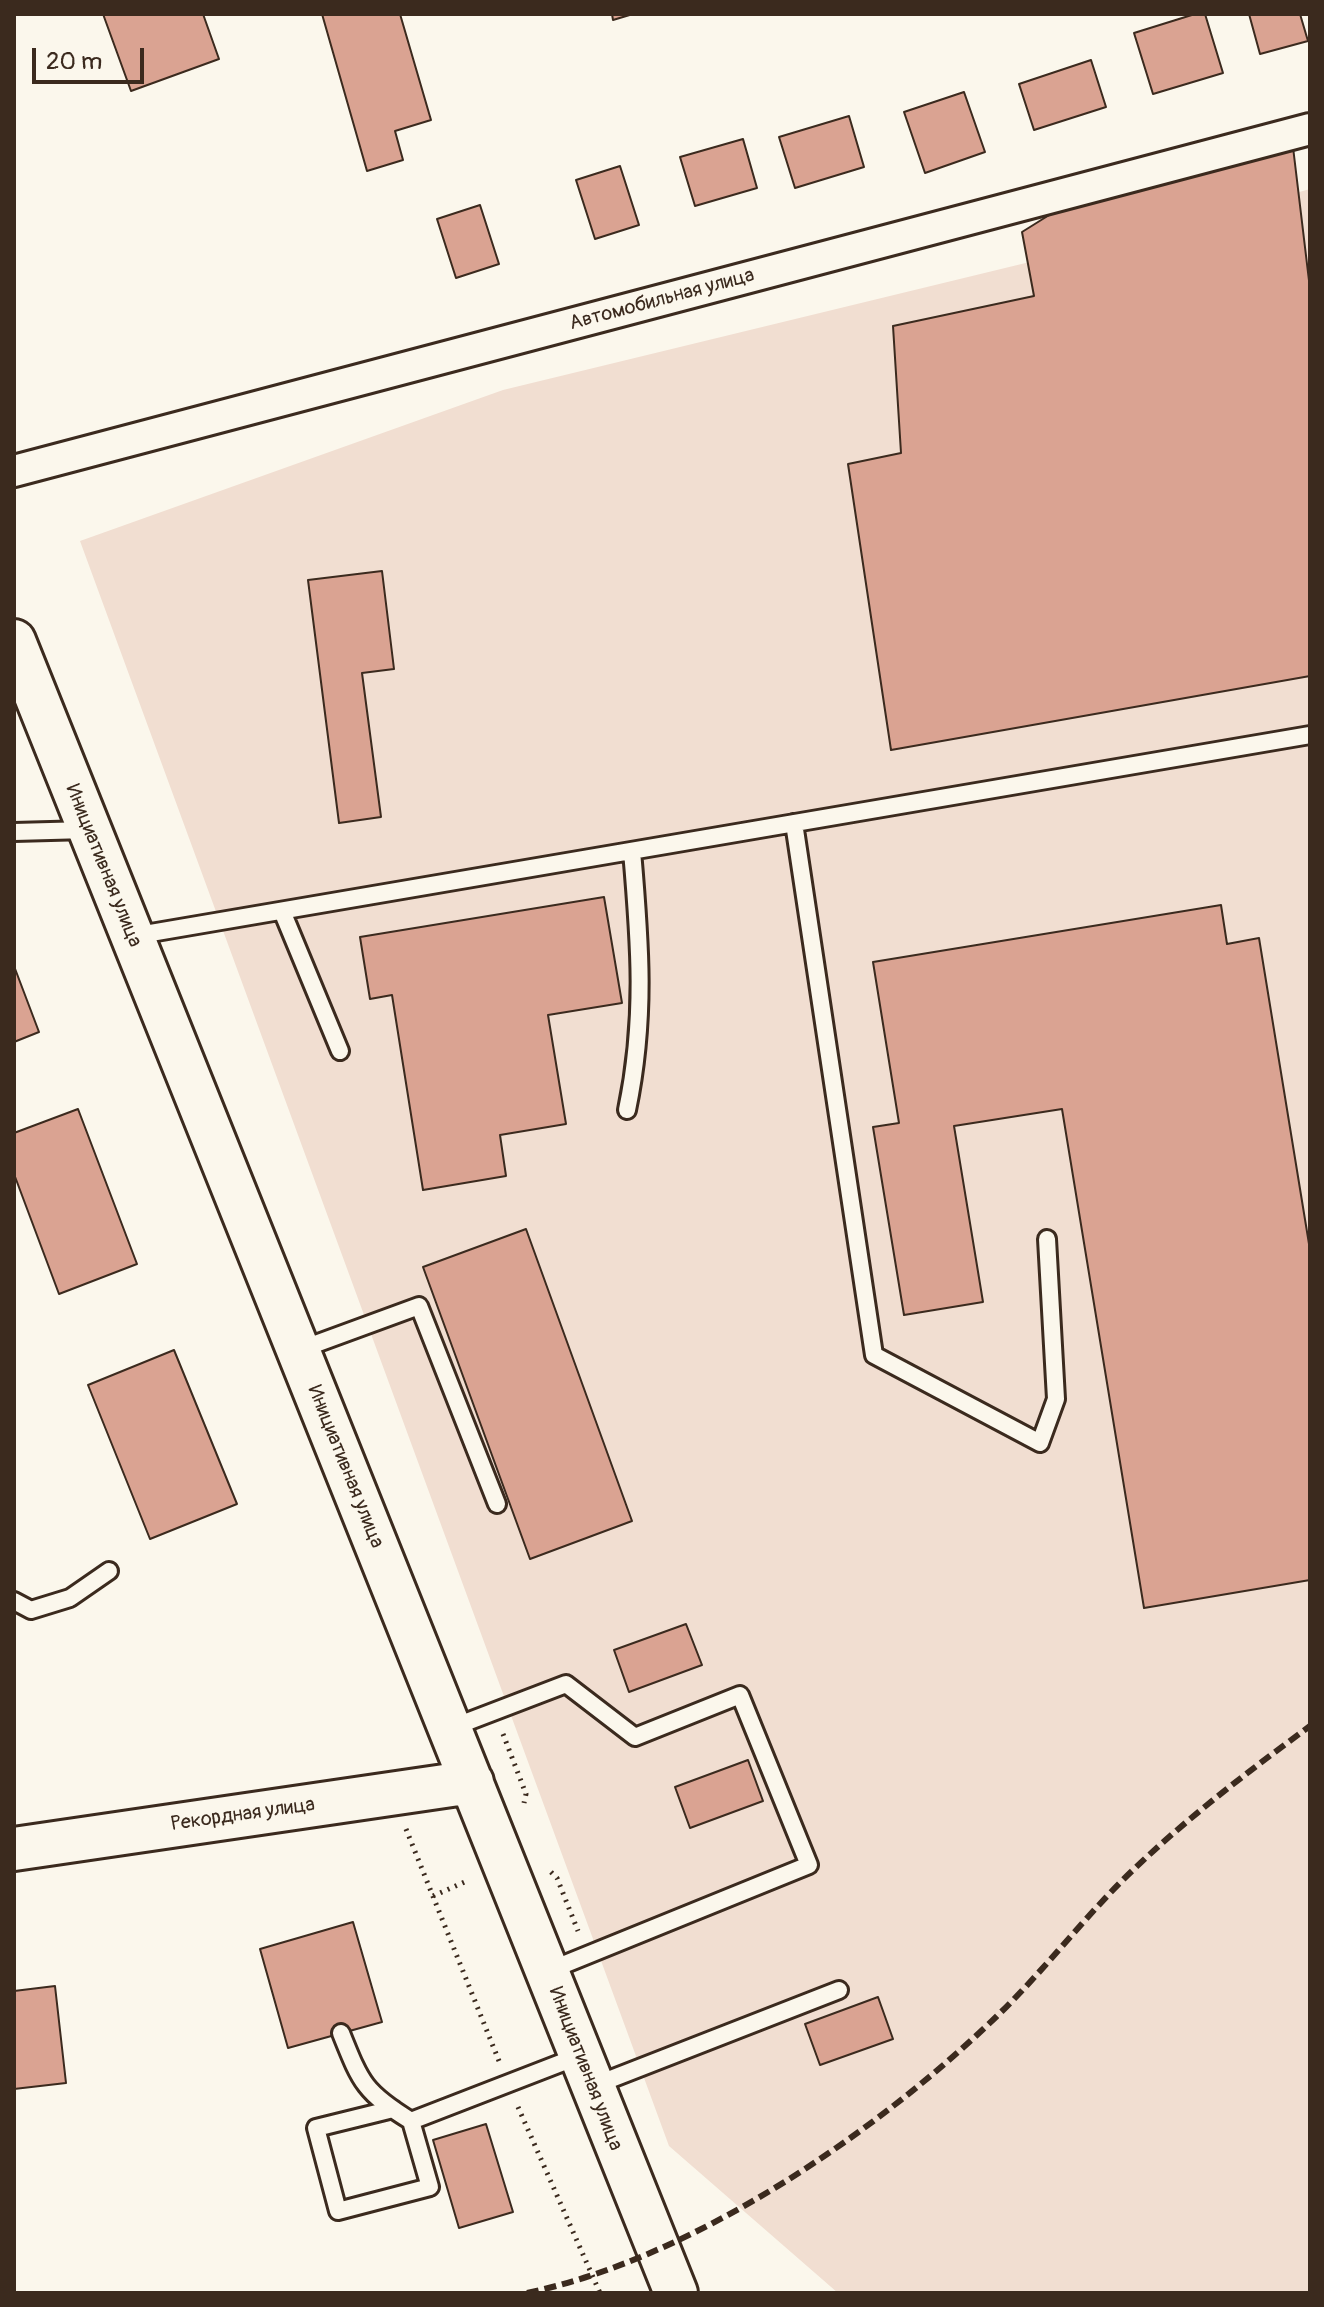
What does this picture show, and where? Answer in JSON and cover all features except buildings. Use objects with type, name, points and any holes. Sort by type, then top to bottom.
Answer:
[{"type":"main road","name":"Инициативная улица","points":[[14,641],[130,937],[676,2293]]},
{"type":"main road","name":"Рекордная улица","points":[[14,1849],[472,1782]]},
{"type":"street","name":"Автомобильная улица","points":[[14,471],[1310,129]]},
{"type":"lane","points":[[130,937],[1310,735]]},
{"type":"lane","points":[[794,823],[874,1355],[1040,1443],[1056,1399],[1047,1239]]},
{"type":"lane","points":[[14,832],[88,830]]},
{"type":"lane","points":[[627,1110],[638,1054],[642,965],[632,851]]},
{"type":"lane","points":[[282,911],[340,1051]]},
{"type":"lane","points":[[298,1351],[419,1306],[497,1504]]},
{"type":"lane","points":[[14,1601],[31,1610],[70,1598],[109,1571]]},
{"type":"lane","points":[[451,1728],[566,1684],[635,1737],[740,1695],[809,1865],[547,1971]]},
{"type":"lane","points":[[411,2121],[508,2084],[586,2072],[839,1990]]},
{"type":"lane","points":[[341,2033],[359,2078],[374,2097],[393,2109],[411,2121],[430,2187],[338,2211],[316,2128],[393,2109]]},
{"type":"path","points":[[392,1794],[508,2084],[600,2293]]},
{"type":"shaded area","points":[[1310,189],[1310,2293],[838,2293],[669,2146],[80,541],[503,390],[1182,225]]},
{"type":"railway","points":[[527,2293],[590,2276],[653,2252],[778,2186],[838,2147],[895,2105],[996,2017],[1114,1889],[1174,1832],[1310,1726]]}]
